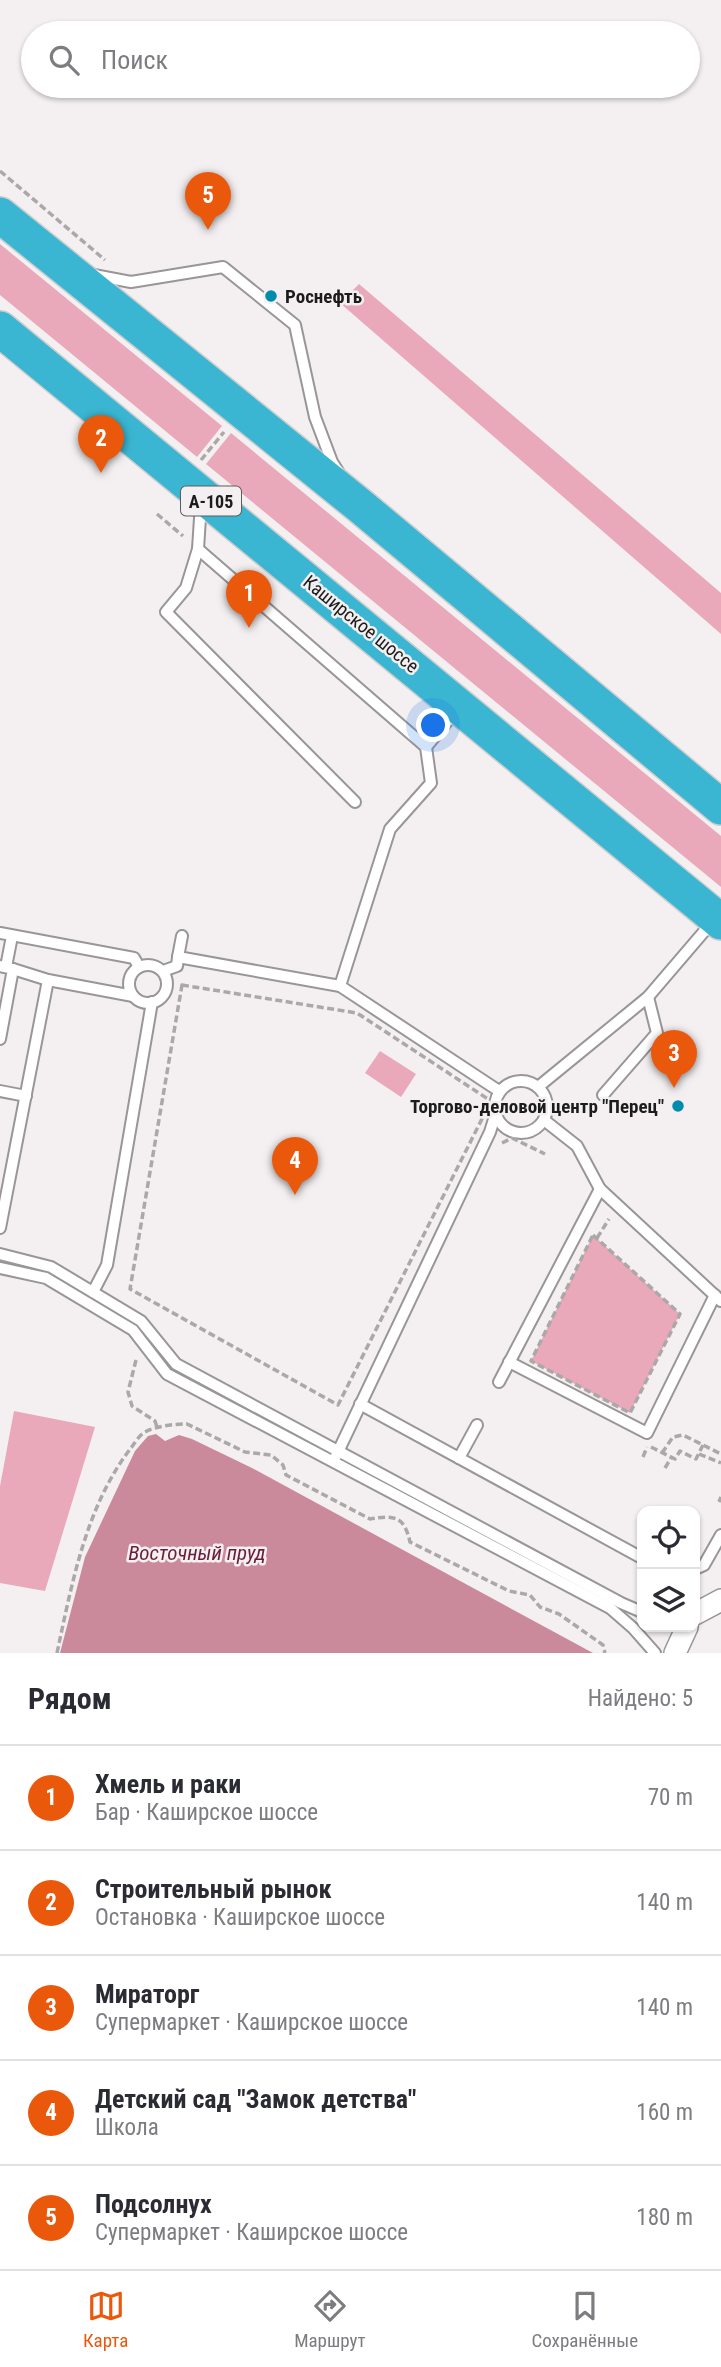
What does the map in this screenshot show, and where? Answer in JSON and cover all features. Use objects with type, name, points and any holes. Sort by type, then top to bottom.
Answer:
[{"type":"highway","points":[[0,215],[359,505],[721,807]]},
{"type":"highway","name":"Каширское шоссе","points":[[0,329],[201,476],[460,706],[718,920]]},
{"type":"street","points":[[700,1618],[721,1600]]},
{"type":"street","points":[[700,1621],[710,1615],[721,1615]]},
{"type":"lane","points":[[54,258],[95,275],[131,282],[223,267],[295,325],[315,416],[332,462],[359,505]]},
{"type":"lane","points":[[201,476],[198,549],[186,588],[166,612],[355,802]]},
{"type":"lane","points":[[198,549],[426,747],[431,783],[390,829],[391,847],[340,986]]},
{"type":"lane","points":[[426,747],[460,706]]},
{"type":"lane","points":[[538,1087],[648,997],[718,920]]},
{"type":"lane","points":[[0,1039],[6,934],[134,958],[139,967]]},
{"type":"lane","points":[[163,971],[177,966],[182,936]]},
{"type":"lane","points":[[178,957],[340,986],[499,1091]]},
{"type":"lane","points":[[6,967],[48,980],[133,996],[141,1002],[152,1002],[164,995],[167,979],[163,971],[156,966],[139,967],[129,981],[133,996]]},
{"type":"lane","points":[[0,1228],[48,980]]},
{"type":"lane","points":[[603,1095],[656,1033],[648,997]]},
{"type":"lane","points":[[93,1292],[107,1265],[152,1002]]},
{"type":"lane","points":[[335,1456],[490,1132],[495,1116],[495,1099],[499,1091],[513,1081],[531,1082],[538,1087],[547,1102],[544,1119],[539,1126],[523,1134],[506,1129],[495,1116]]},
{"type":"lane","points":[[0,1091],[26,1096]]},
{"type":"lane","points":[[509,1362],[647,1433],[718,1298],[600,1189],[577,1146],[544,1119]]},
{"type":"lane","points":[[499,1382],[600,1189]]},
{"type":"lane","points":[[0,1254],[51,1267],[141,1321],[176,1364],[335,1456],[610,1608],[633,1628],[655,1653]]},
{"type":"lane","points":[[0,1268],[46,1278],[133,1330],[167,1374],[637,1610]]},
{"type":"lane","points":[[360,1404],[637,1555]]},
{"type":"lane","points":[[459,1458],[477,1425]]},
{"type":"lane","points":[[700,1567],[705,1565],[721,1535]]},
{"type":"path","points":[[201,476],[226,429]]},
{"type":"path","points":[[157,514],[198,549]]},
{"type":"path","points":[[182,985],[357,1013],[491,1101],[338,1405],[130,1289],[182,985]]},
{"type":"path","points":[[597,1238],[617,1205]]},
{"type":"path","points":[[593,1235],[597,1238],[681,1314],[630,1413],[531,1361],[593,1235]]},
{"type":"path","points":[[135,1351],[136,1363],[128,1392],[131,1406],[155,1421],[158,1429]]},
{"type":"path","points":[[57,1653],[71,1586],[94,1515],[121,1461],[143,1432],[187,1424],[245,1452],[271,1455],[283,1465],[286,1475],[370,1519],[399,1519],[406,1526],[410,1542],[509,1591],[530,1595],[540,1607],[569,1620],[603,1645],[605,1653]]},
{"type":"path","points":[[703,1445],[696,1459],[680,1451],[675,1460],[662,1453],[673,1437],[683,1435],[703,1445],[721,1454]]},
{"type":"path","points":[[699,1454],[721,1463]]},
{"type":"path","points":[[666,1468],[671,1457]]},
{"type":"shaded area","points":[[0,244],[222,426],[197,457],[0,295]]},
{"type":"shaded area","points":[[359,284],[721,593],[721,634],[340,303]]},
{"type":"shaded area","points":[[231,433],[721,836],[721,887],[206,464]]},
{"type":"shaded area","points":[[380,1051],[416,1074],[401,1097],[365,1073]]},
{"type":"shaded area","points":[[593,1235],[680,1314],[630,1413],[531,1361]]},
{"type":"shaded area","points":[[14,1411],[95,1427],[45,1591],[0,1583],[0,1486]]},
{"type":"water","name":"Восточный пруд","points":[[156,1434],[165,1441],[179,1435],[192,1439],[252,1468],[593,1653],[60,1653],[85,1557],[135,1451],[148,1436]]},
{"type":"place","name":"Подсолнух","points":[[208,230]]},
{"type":"place","name":"Роснефть","points":[[271,296]]},
{"type":"place","name":"Строительный рынок","points":[[101,473]]},
{"type":"place","name":"Хмель и раки","points":[[249,628]]},
{"type":"place","name":"Мираторг","points":[[674,1088]]},
{"type":"place","name":"Торгово-деловой центр \"Перец\"","points":[[678,1106]]},
{"type":"place","name":"Детский сад \"Замок детства\"","points":[[295,1195]]}]
